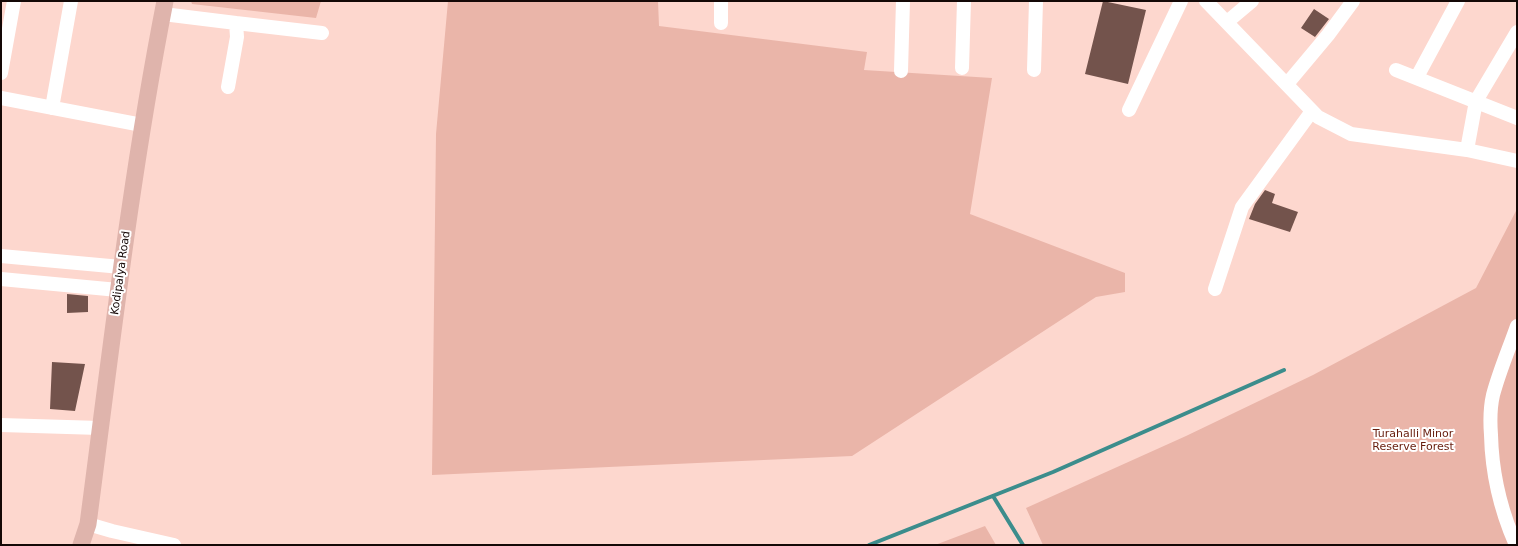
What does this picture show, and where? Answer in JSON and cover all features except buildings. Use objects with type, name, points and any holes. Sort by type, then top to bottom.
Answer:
[{"type":"main road","name":"Kodipalya Road","points":[[81,545],[88,524],[121,267],[142,125],[164,8]]},
{"type":"street","points":[[1,73],[14,1]]},
{"type":"street","points":[[52,108],[71,1]]},
{"type":"street","points":[[721,1],[721,23]]},
{"type":"street","points":[[901,71],[903,1]]},
{"type":"street","points":[[962,68],[964,1]]},
{"type":"street","points":[[1034,70],[1036,1]]},
{"type":"street","points":[[1129,110],[1181,1]]},
{"type":"street","points":[[1206,1],[1318,117],[1351,134],[1467,150],[1517,160]]},
{"type":"street","points":[[1227,22],[1252,1]]},
{"type":"street","points":[[1287,84],[1328,35],[1353,1]]},
{"type":"street","points":[[1417,77],[1458,1]]},
{"type":"street","points":[[164,8],[236,23],[322,33]]},
{"type":"street","points":[[228,88],[237,37],[236,23]]},
{"type":"street","points":[[1467,150],[1476,101],[1517,32]]},
{"type":"street","points":[[1396,70],[1417,77],[1517,118]]},
{"type":"street","points":[[1,98],[142,125]]},
{"type":"street","points":[[1215,290],[1242,207],[1312,111]]},
{"type":"street","points":[[1,256],[121,267]]},
{"type":"street","points":[[1,279],[118,290]]},
{"type":"street","points":[[1516,545],[1505,520],[1496,490],[1492,461],[1490,418],[1493,396],[1517,326]]},
{"type":"street","points":[[1,425],[100,428]]},
{"type":"street","points":[[88,524],[174,545]]},
{"type":"green space","points":[[191,1],[321,1],[316,18],[192,4]]},
{"type":"green space","points":[[448,1],[658,1],[659,26],[867,52],[864,70],[992,78],[970,214],[1125,273],[1125,292],[1096,297],[852,456],[432,475],[436,134]]},
{"type":"green space","name":"Turahalli Minor Reserve Forest","points":[[1517,209],[1517,545],[1043,545],[1026,508],[1186,436],[1313,375],[1476,288]]},
{"type":"green space","points":[[985,526],[996,545],[935,545]]},
{"type":"waterway","points":[[869,545],[1053,472],[1284,370]]},
{"type":"waterway","points":[[993,496],[1023,545]]}]
